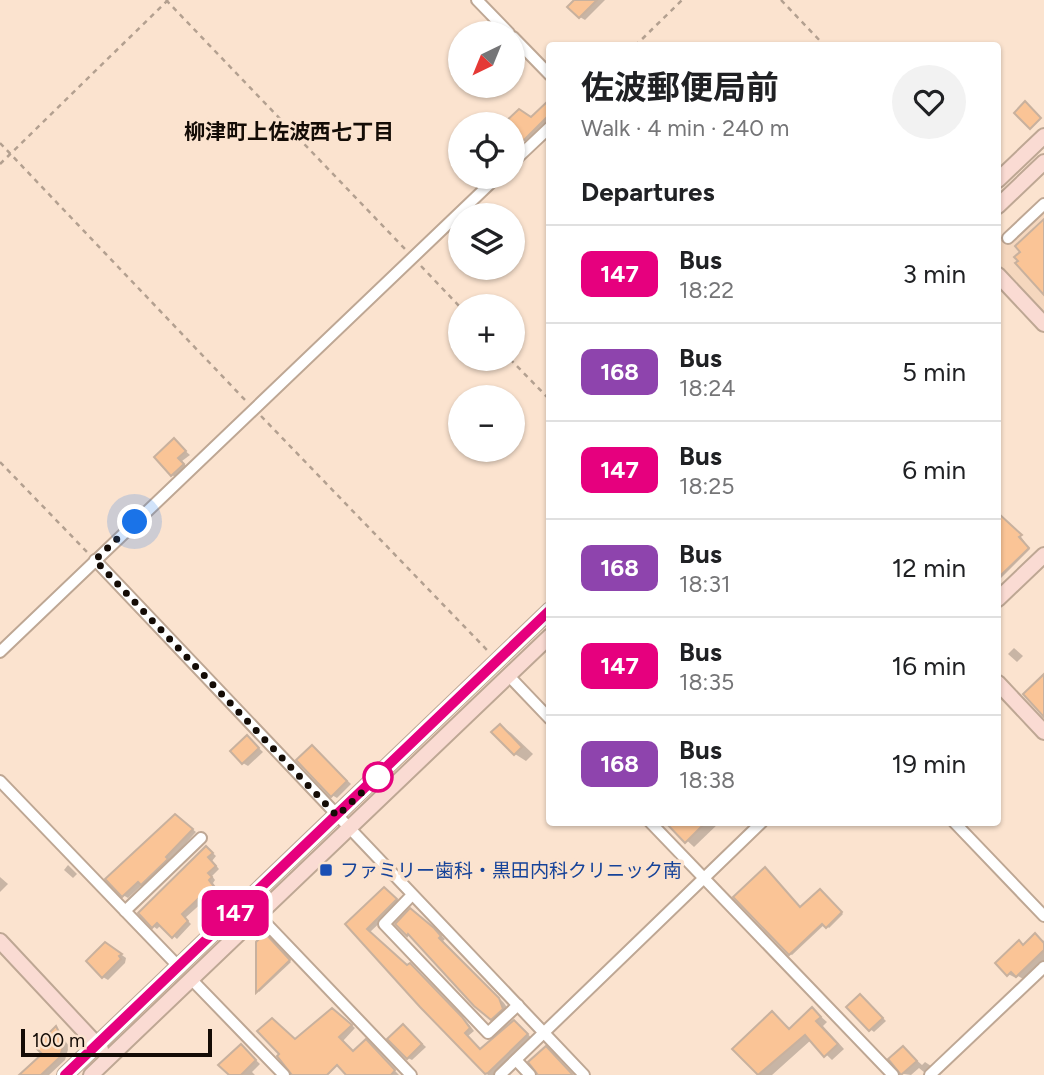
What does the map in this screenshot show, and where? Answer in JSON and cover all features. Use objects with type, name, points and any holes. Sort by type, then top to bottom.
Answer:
[{"type":"main road","points":[[1001,177],[1044,136]]},
{"type":"main road","points":[[1001,203],[1044,162]]},
{"type":"main road","points":[[1001,278],[1044,324]]},
{"type":"main road","points":[[1001,596],[1044,555]]},
{"type":"main road","points":[[65,1075],[546,614]]},
{"type":"main road","points":[[91,1075],[546,640]]},
{"type":"main road","points":[[1001,686],[1044,732]]},
{"type":"main road","points":[[0,941],[109,1057]]},
{"type":"street","points":[[477,0],[497,21]]},
{"type":"street","points":[[525,49],[546,71]]},
{"type":"street","points":[[525,151],[546,131]]},
{"type":"street","points":[[0,652],[485,189]]},
{"type":"street","points":[[1008,238],[1044,204]]},
{"type":"street","points":[[95,560],[584,1075]]},
{"type":"street","points":[[508,675],[546,715]]},
{"type":"street","points":[[0,781],[178,966]]},
{"type":"street","points":[[654,826],[893,1075]]},
{"type":"street","points":[[500,1075],[758,826]]},
{"type":"street","points":[[958,826],[1044,916]]},
{"type":"street","points":[[125,911],[201,838]]},
{"type":"street","points":[[412,895],[384,924],[488,1032],[518,1006]]},
{"type":"street","points":[[259,916],[411,1075]]},
{"type":"street","points":[[930,1075],[1044,967]]},
{"type":"street","points":[[192,980],[284,1075]]},
{"type":"street","points":[[516,1060],[530,1075]]},
{"type":"path","points":[[0,164],[167,0],[448,294]]},
{"type":"path","points":[[639,42],[682,0]]},
{"type":"path","points":[[781,0],[821,42]]},
{"type":"path","points":[[0,143],[497,661]]},
{"type":"path","points":[[522,371],[546,396]]},
{"type":"path","points":[[0,462],[95,560]]},
{"type":"shaded area","points":[[1044,198],[1044,315],[1001,270],[1001,240]]},
{"type":"building","points":[[574,0],[597,0],[579,18],[567,7]]},
{"type":"building","points":[[1025,101],[1041,118],[1030,129],[1014,113]]},
{"type":"building","points":[[546,103],[546,118],[525,139],[525,113],[531,117]]},
{"type":"building","points":[[1044,219],[1044,295],[1015,263],[1018,261],[1014,257],[1020,252],[1015,246]]},
{"type":"building","points":[[174,438],[186,451],[178,458],[184,464],[171,476],[154,457]]},
{"type":"building","points":[[1001,516],[1022,535],[1019,537],[1029,548],[1001,575]]},
{"type":"building","points":[[1044,674],[1044,717],[1023,694]]},
{"type":"building","points":[[500,724],[522,747],[514,755],[491,732]]},
{"type":"building","points":[[247,735],[259,748],[242,764],[230,751]]},
{"type":"building","points":[[312,745],[347,781],[331,797],[296,760]]},
{"type":"building","points":[[175,814],[193,829],[141,885],[138,882],[122,897],[105,879]]},
{"type":"building","points":[[669,826],[702,826],[685,843]]},
{"type":"building","points":[[206,846],[213,853],[208,857],[216,866],[208,873],[212,877],[209,880],[221,896],[208,908],[199,898],[182,914],[188,921],[172,938],[157,923],[152,928],[138,913]]},
{"type":"building","points":[[765,867],[800,907],[820,889],[842,912],[826,928],[822,924],[789,955],[733,897]]},
{"type":"building","points":[[384,887],[397,899],[367,929],[407,965],[410,963],[462,1017],[470,1028],[465,1033],[480,1049],[514,1020],[528,1034],[488,1073],[485,1074],[420,1007],[345,924]]},
{"type":"building","points":[[410,908],[434,928],[441,936],[439,938],[499,998],[503,1009],[491,1020],[474,1006],[408,934],[407,936],[395,924]]},
{"type":"building","points":[[265,933],[290,960],[256,993],[256,942]]},
{"type":"building","points":[[1035,933],[1044,943],[1044,950],[1016,977],[1011,972],[1007,976],[995,963],[1019,940],[1023,945]]},
{"type":"building","points":[[105,942],[122,954],[119,956],[121,959],[102,978],[86,961]]},
{"type":"building","points":[[860,994],[883,1018],[869,1031],[846,1007]]},
{"type":"building","points":[[812,1007],[821,1017],[816,1021],[838,1044],[824,1057],[805,1035],[758,1075],[732,1049],[772,1011],[789,1029]]},
{"type":"building","points":[[332,1008],[352,1025],[339,1037],[353,1051],[366,1039],[395,1070],[391,1075],[346,1075],[337,1065],[327,1075],[292,1075],[277,1056],[279,1054],[257,1031],[272,1018],[295,1039]]},
{"type":"building","points":[[403,1024],[422,1044],[407,1059],[387,1039]]},
{"type":"building","points":[[56,1026],[64,1042],[60,1057],[41,1075],[19,1075],[42,1054],[35,1047]]},
{"type":"building","points":[[241,1044],[256,1060],[241,1075],[229,1075],[218,1065]]},
{"type":"building","points":[[546,1046],[573,1075],[538,1075],[528,1062]]},
{"type":"building","points":[[903,1046],[917,1061],[901,1075],[888,1059]]},
{"type":"bus line","name":"147","points":[[65,1075],[546,614]]},
{"type":"place","name":"ファミリー歯科・黒田内科クリニック南","points":[[326,870]]},
{"type":"district","name":"柳津町上佐波西七丁目","points":[[289,131]]},
{"type":"route","points":[[135,522],[95,560],[337,816],[378,777]]}]
